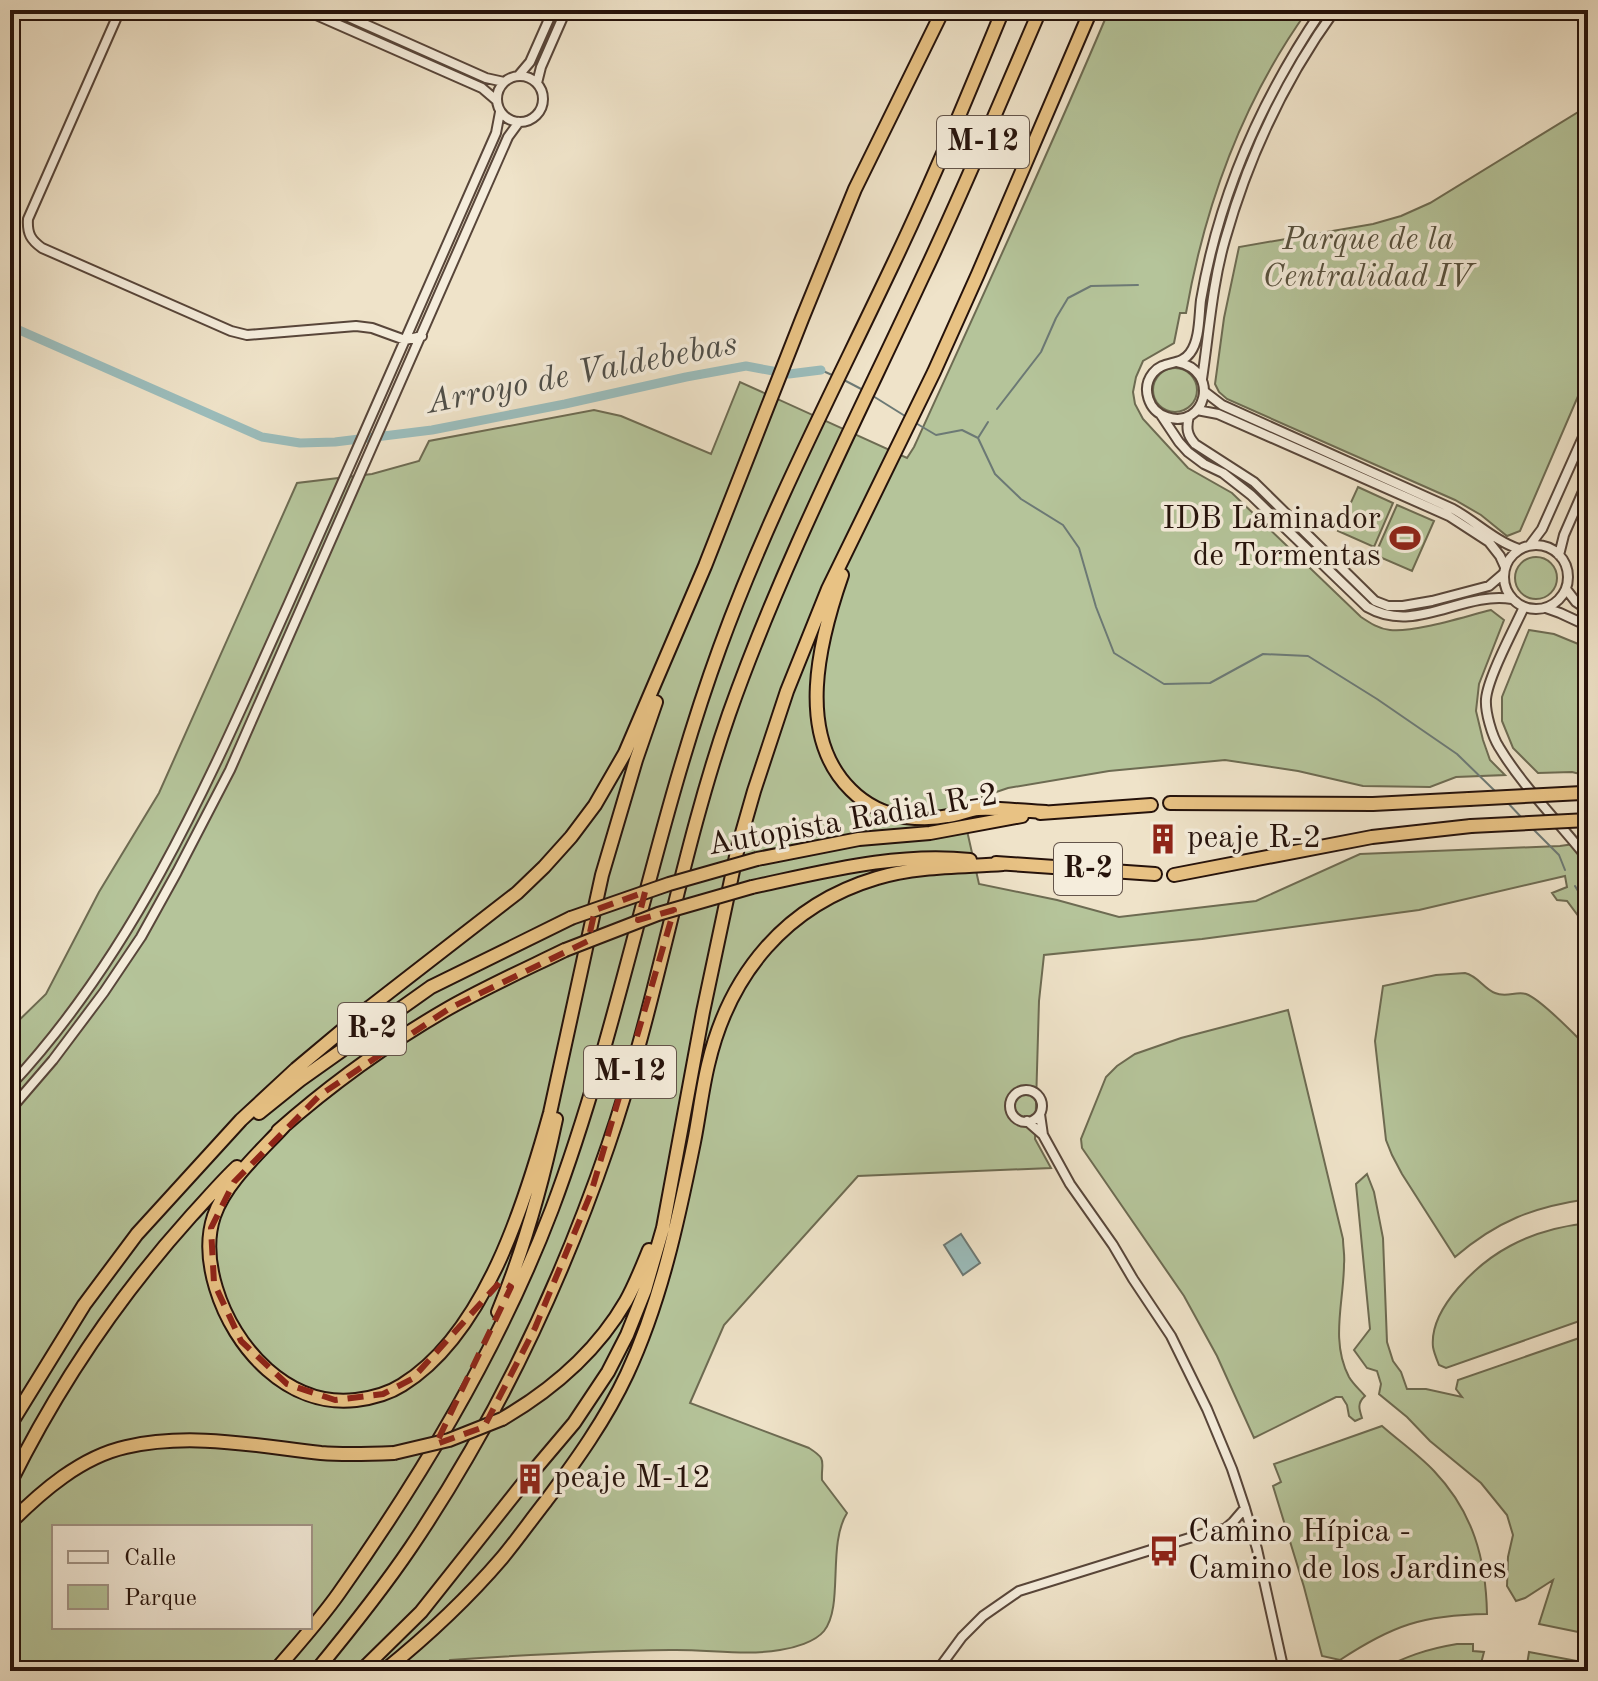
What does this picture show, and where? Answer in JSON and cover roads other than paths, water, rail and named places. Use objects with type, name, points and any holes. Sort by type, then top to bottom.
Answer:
[{"type":"highway","points":[[284,1126],[234,1182],[214,1217],[209,1242],[219,1298],[241,1341],[263,1367],[287,1384],[306,1394],[335,1400],[383,1394],[423,1371],[445,1349],[469,1315],[499,1259],[518,1213],[540,1150],[602,875],[658,694],[705,566],[855,189],[943,10]]},
{"type":"highway","name":"M-12","points":[[312,1626],[337,1596],[419,1474],[497,1333],[523,1279],[552,1208],[596,1076],[668,805],[696,713],[723,640],[753,565],[930,184],[1003,10]]},
{"type":"highway","name":"M-12","points":[[316,1671],[410,1549],[479,1437],[535,1328],[609,1142],[655,987],[700,809],[728,717],[760,631],[807,522],[925,273],[1040,10]]},
{"type":"highway","points":[[361,1671],[421,1612],[574,1423],[608,1372],[627,1335],[645,1290],[663,1228],[738,847],[787,691],[828,589],[934,372],[978,274],[1091,10]]},
{"type":"highway","points":[[860,523],[826,629],[818,675],[819,727],[831,764],[842,781],[864,801],[897,816],[935,818],[977,809],[1046,812]]},
{"type":"highway","points":[[194,1170],[241,1120],[296,1069],[517,893],[571,837],[595,805],[625,753],[705,566]]},
{"type":"highway","points":[[1170,803],[1373,804],[1585,792]]},
{"type":"highway","name":"Autopista Radial R-2","points":[[194,1170],[300,1080],[431,987],[571,918],[669,884],[757,859],[859,839],[930,833],[1046,812],[1151,805]]},
{"type":"highway","points":[[1174,875],[1372,837],[1471,826],[1588,820]]},
{"type":"highway","name":"Autopista Radial R-2","points":[[284,1126],[320,1095],[450,1008],[565,950],[658,914],[752,887],[862,864],[943,857],[1155,874]]},
{"type":"highway","points":[[384,1671],[458,1604],[501,1559],[570,1469],[627,1375],[658,1294],[685,1186],[708,1064],[723,1016],[742,977],[774,937],[828,898],[898,873],[1003,864]]},
{"type":"highway","points":[[445,1427],[512,1280],[530,1226],[547,1164],[582,970]]},
{"type":"highway","name":"R-2","points":[[10,1483],[53,1404],[108,1317],[163,1247],[231,1172],[284,1126]]},
{"type":"highway","points":[[10,1523],[60,1480],[89,1461],[125,1447],[174,1440],[232,1442],[324,1453],[394,1453],[449,1440],[502,1419],[533,1401],[565,1375],[593,1346],[625,1302],[652,1244],[676,1154]]},
{"type":"highway","name":"R-2","points":[[10,1425],[84,1305],[137,1234],[194,1170]]},
{"type":"highway","name":"M-12","points":[[275,1671],[310,1629]]},
{"type":"street","points":[[120,10],[28,219],[28,235],[33,242],[231,331],[247,335],[356,326],[372,328],[405,340],[422,336]]},
{"type":"street","points":[[305,10],[482,88],[496,100],[505,117],[519,122]]},
{"type":"street","points":[[333,10],[486,78],[504,82]]},
{"type":"street","points":[[519,75],[530,62],[553,10]]},
{"type":"street","points":[[537,83],[566,10]]},
{"type":"street","points":[[1322,10],[1283,72],[1252,132],[1214,239],[1191,352],[1155,371],[1148,382],[1150,404],[1192,456],[1223,473],[1251,495],[1367,607],[1378,613],[1407,617],[1493,597],[1512,599]]},
{"type":"street","points":[[1161,415],[1175,419],[1193,413],[1218,414],[1449,516],[1489,542],[1500,556],[1504,570],[1507,592],[1524,607],[1545,608],[1556,602],[1566,589],[1567,571],[1559,555],[1541,545],[1530,545],[1509,558],[1504,570],[1489,586],[1403,606],[1388,606],[1375,601],[1254,482],[1195,444],[1187,431],[1193,413],[1205,392],[1202,380],[1219,267],[1237,203],[1277,107],[1314,40],[1335,10]]},
{"type":"street","points":[[10,1110],[53,1060],[141,937],[230,770],[508,137],[519,122],[540,112],[544,96],[532,78],[519,75],[499,87],[496,100]]},
{"type":"street","points":[[10,1086],[39,1055],[127,931],[165,866],[216,766],[496,133],[500,112]]},
{"type":"street","points":[[1177,362],[1192,367],[1202,380]]},
{"type":"street","points":[[1205,392],[1222,405],[1453,509],[1519,549]]},
{"type":"street","points":[[1530,545],[1542,529],[1588,426]]},
{"type":"street","points":[[1559,555],[1564,535],[1588,480]]},
{"type":"street","points":[[1566,589],[1576,602],[1588,610]]},
{"type":"street","points":[[1524,607],[1493,675],[1486,699],[1490,727],[1497,745],[1516,772],[1588,859]]},
{"type":"street","points":[[1545,608],[1588,626]]},
{"type":"street","points":[[1040,1114],[1027,1121],[1018,1119],[1012,1113],[1012,1100],[1017,1093],[1030,1090],[1037,1094],[1041,1102],[1043,1135]]},
{"type":"street","points":[[1027,1121],[1043,1135],[1070,1184],[1171,1336],[1207,1409],[1245,1508],[1284,1671]]},
{"type":"street","points":[[937,1671],[962,1637],[983,1616],[1019,1591],[1226,1528],[1245,1508]]},
{"type":"street","points":[[1226,1528],[1254,1539]]},
{"type":"water","points":[[961,1234],[980,1263],[963,1275],[944,1245]]},
{"type":"waterway","points":[[997,409],[1041,352],[1068,298],[1091,286],[1138,285]]},
{"type":"waterway","name":"Arroyo de Valdebebas","points":[[10,326],[262,437],[300,443],[335,442],[432,430],[746,366],[789,374],[821,370]]},
{"type":"waterway","name":"Arroyo de Valdebebas","points":[[821,370],[832,375]]},
{"type":"waterway","name":"Arroyo de Valdebebas","points":[[842,379],[865,391]]},
{"type":"waterway","name":"Arroyo de Valdebebas","points":[[873,396],[905,416]]},
{"type":"waterway","name":"Arroyo de Valdebebas","points":[[914,422],[936,435],[962,430],[978,438],[995,474],[1021,499],[1063,525],[1079,548],[1096,607],[1114,653],[1164,684],[1210,683],[1263,654],[1308,656],[1457,754],[1496,792]]},
{"type":"waterway","points":[[978,438],[988,422]]},
{"type":"waterway","name":"Arroyo de Valdebebas","points":[[1507,802],[1522,818]]},
{"type":"waterway","name":"Arroyo de Valdebebas","points":[[1532,828],[1559,855],[1565,870]]},
{"type":"waterway","name":"Arroyo de Valdebebas","points":[[1575,886],[1588,897]]},
{"type":"place","name":"IDB Laminador de Tormentas","points":[[1405,538]]},
{"type":"place","name":"peaje R-2","points":[[1163,839]]},
{"type":"place","name":"peaje M-12","points":[[530,1479]]},
{"type":"place","name":"Camino Hípica - Camino de los Jardines","points":[[1164,1551]]},
{"type":"park label","name":"Parque de la Centralidad IV","points":[[1368,260]]}]
